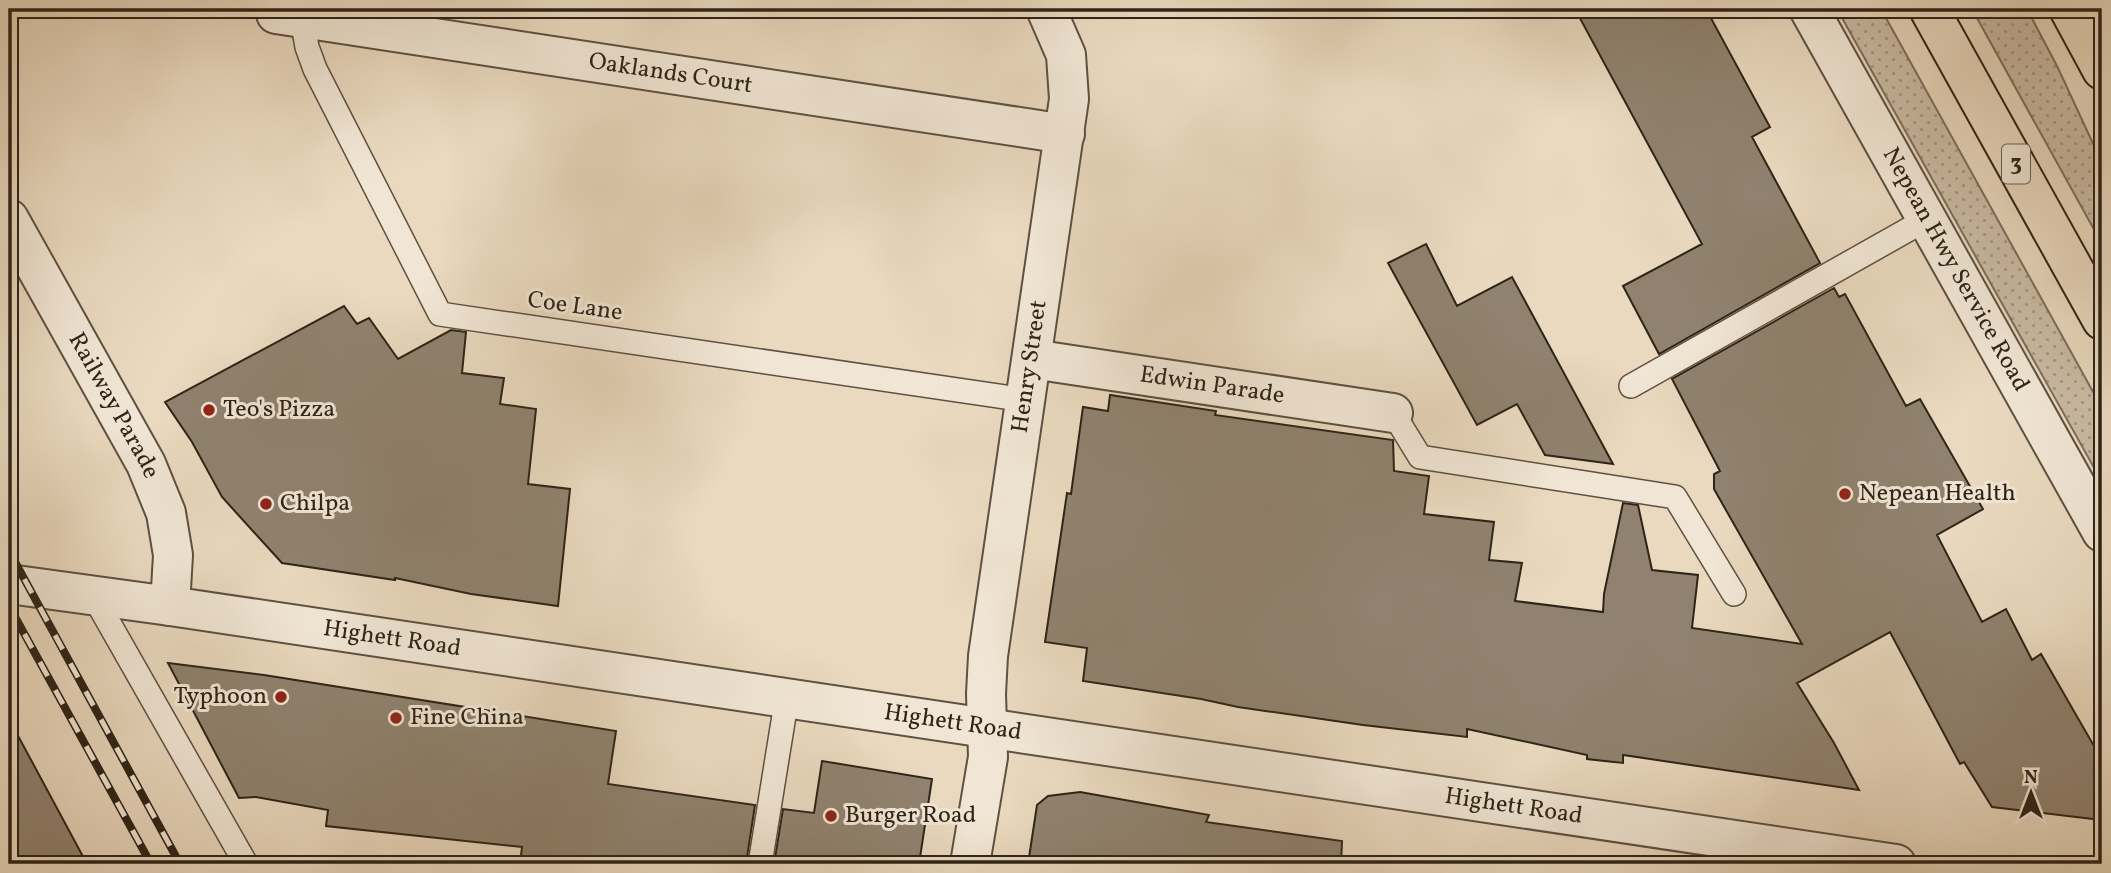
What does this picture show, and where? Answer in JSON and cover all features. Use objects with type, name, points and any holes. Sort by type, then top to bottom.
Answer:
[{"type":"highway","name":"3","points":[[1929,9],[2102,320]]},
{"type":"highway","points":[[2069,9],[2102,70]]},
{"type":"street","name":"Henry Street","points":[[970,864],[988,757],[988,656],[1069,99],[1066,55],[1046,9]]},
{"type":"street","name":"Nepean Hwy Service Road","points":[[1809,9],[2102,532]]},
{"type":"street","name":"Oaklands Court","points":[[289,17],[1065,134]]},
{"type":"street","name":"Railway Parade","points":[[9,219],[151,477],[166,513],[173,555],[170,606]]},
{"type":"street","name":"Edwin Parade","points":[[1032,359],[1393,413]]},
{"type":"street","name":"Highett Road","points":[[9,584],[787,697],[1896,864]]},
{"type":"lane","name":"Coe Lane","points":[[289,17],[307,47],[315,69],[440,314],[1026,400]]},
{"type":"lane","points":[[1631,386],[1927,219]]},
{"type":"lane","points":[[1393,413],[1420,457],[1675,497],[1734,594]]},
{"type":"lane","points":[[93,595],[246,864]]},
{"type":"lane","points":[[760,864],[787,697]]},
{"type":"shaded area","points":[[1837,9],[1881,9],[2102,408],[2102,482]]},
{"type":"shaded area","points":[[1972,9],[2027,9],[2102,163],[2102,244]]},
{"type":"building","points":[[1575,9],[1706,9],[1770,127],[1752,137],[1820,263],[1659,354],[1623,286],[1702,244]]},
{"type":"building","points":[[1426,244],[1457,306],[1512,277],[1613,464],[1545,455],[1517,404],[1477,425],[1388,263]]},
{"type":"building","points":[[1834,288],[1839,297],[1845,294],[1906,406],[1920,399],[1983,509],[1937,535],[1982,622],[2006,609],[2032,660],[2041,654],[2102,760],[2102,820],[1992,807],[1964,762],[1960,764],[1890,632],[1797,683],[1859,790],[1623,755],[1623,763],[1587,759],[1587,755],[1467,729],[1467,737],[1363,725],[1083,681],[1087,648],[1045,642],[1083,407],[1108,411],[1110,395],[1216,411],[1215,415],[1393,440],[1394,471],[1429,476],[1424,514],[1494,522],[1489,560],[1522,563],[1515,601],[1603,612],[1604,594],[1623,503],[1638,505],[1652,570],[1698,575],[1692,628],[1802,644],[1714,489],[1714,474],[1720,471],[1672,379]]},
{"type":"building","points":[[344,306],[357,324],[369,318],[398,359],[451,330],[466,332],[462,373],[504,378],[500,404],[536,409],[528,484],[570,489],[558,606],[471,594],[395,578],[282,563],[222,497],[192,442],[165,402]]},
{"type":"building","points":[[168,663],[264,675],[616,731],[608,784],[755,805],[746,864],[520,864],[522,847],[326,826],[328,810],[256,797],[239,798]]},
{"type":"building","points":[[9,719],[87,864],[9,864]]},
{"type":"building","points":[[822,761],[932,779],[919,864],[774,864],[783,809],[814,813]]},
{"type":"building","points":[[1080,792],[1209,815],[1206,822],[1342,841],[1341,864],[1028,864],[1037,805],[1048,796]]},
{"type":"railway","points":[[9,551],[180,864]]},
{"type":"railway","points":[[9,606],[151,864]]},
{"type":"place","name":"Teo's Pizza","points":[[209,410]]},
{"type":"place","name":"Nepean Health","points":[[1845,494]]},
{"type":"place","name":"Chilpa","points":[[266,504]]},
{"type":"place","name":"Typhoon","points":[[281,697]]},
{"type":"place","name":"Fine China","points":[[396,718]]},
{"type":"place","name":"Burger Road","points":[[831,816]]}]
